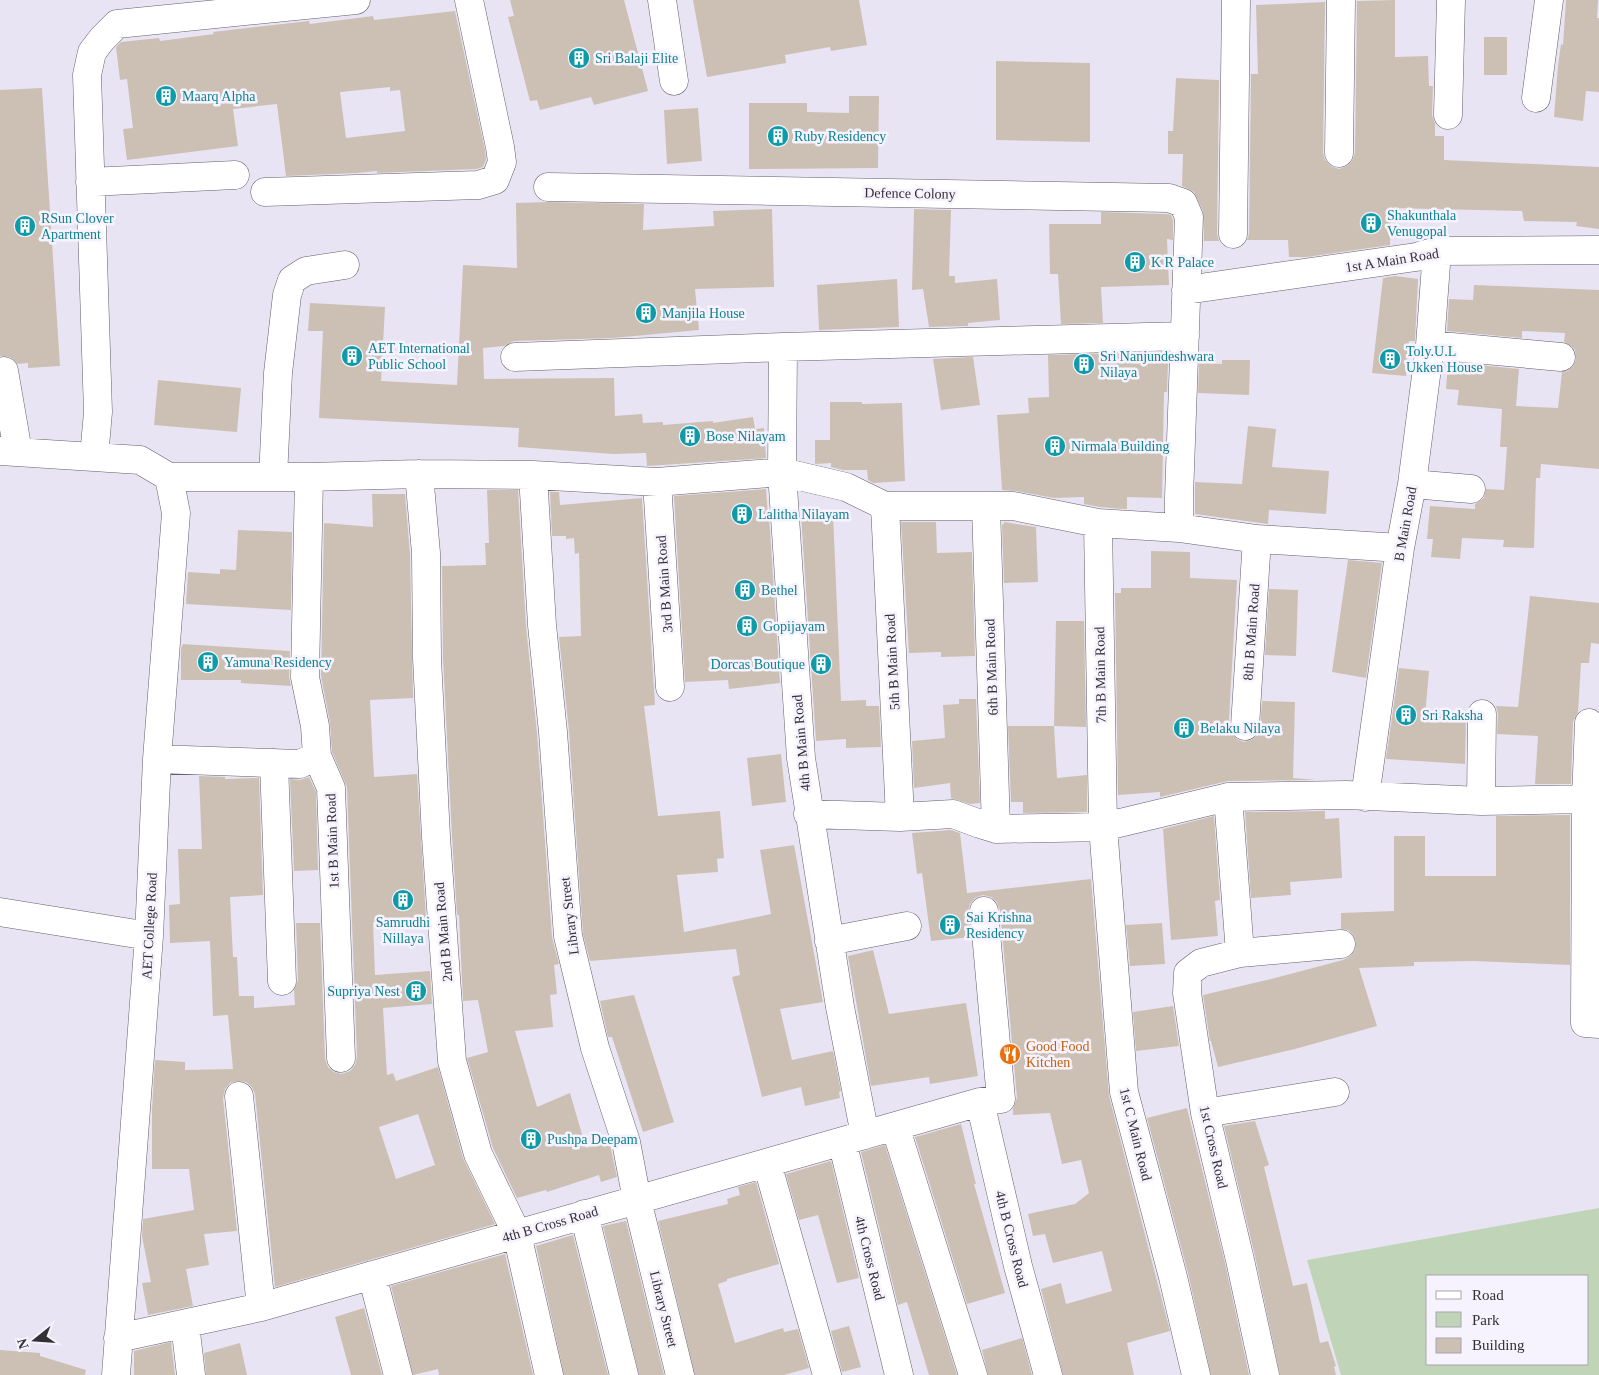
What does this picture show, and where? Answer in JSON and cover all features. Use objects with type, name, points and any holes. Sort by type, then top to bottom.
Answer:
[{"type":"street","points":[[94,457],[98,412],[87,75],[92,52],[117,24],[356,0]]},
{"type":"street","points":[[265,192],[478,184],[494,180],[502,162],[500,147],[469,0]]},
{"type":"street","points":[[662,0],[674,81]]},
{"type":"street","points":[[1233,234],[1236,0]]},
{"type":"street","points":[[1339,153],[1341,0]]},
{"type":"street","points":[[1448,115],[1451,0]]},
{"type":"street","points":[[1536,98],[1549,0]]},
{"type":"street","points":[[90,182],[234,175]]},
{"type":"street","name":"Defence Colony","points":[[548,187],[762,182],[1169,198],[1183,203],[1188,217],[1186,290]]},
{"type":"street","name":"1st A Main Road","points":[[1186,290],[1416,257],[1437,251],[1599,250]]},
{"type":"street","name":"B Main Road","points":[[1365,797],[1400,548],[1412,484],[1430,346],[1437,251]]},
{"type":"street","points":[[273,477],[278,373],[286,295],[292,280],[306,271],[345,265]]},
{"type":"street","points":[[1179,528],[1186,290]]},
{"type":"street","points":[[515,357],[783,347],[1185,336]]},
{"type":"street","points":[[1430,346],[1561,357]]},
{"type":"street","name":"4th B Main Road","points":[[783,347],[782,472],[801,758],[808,814],[829,941],[853,1138]]},
{"type":"street","points":[[4,371],[9,451],[140,460],[169,477],[309,477],[419,474],[533,475],[657,482],[782,472],[846,487],[885,506],[1014,506],[1098,523],[1179,528],[1257,539],[1400,548]]},
{"type":"street","name":"2nd B Main Road","points":[[419,474],[426,553],[427,658],[436,837],[452,1061],[478,1154],[517,1234],[549,1375]]},
{"type":"street","name":"Library Street","points":[[533,475],[542,625],[553,732],[568,936],[595,1048],[626,1142],[637,1200],[680,1375]]},
{"type":"street","name":"AET College Road","points":[[116,1375],[149,936],[157,759],[176,513],[169,477]]},
{"type":"street","name":"1st B Main Road","points":[[309,477],[305,676],[315,726],[317,756],[331,788],[341,1058]]},
{"type":"street","name":"3rd B Main Road","points":[[657,482],[670,687]]},
{"type":"street","points":[[1412,484],[1471,488]]},
{"type":"street","name":"5th B Main Road","points":[[885,506],[900,817]]},
{"type":"street","name":"6th B Main Road","points":[[986,506],[996,828]]},
{"type":"street","name":"7th B Main Road","points":[[1098,523],[1103,827]]},
{"type":"street","name":"8th B Main Road","points":[[1244,726],[1257,539]]},
{"type":"street","points":[[1481,801],[1482,714]]},
{"type":"street","points":[[1588,723],[1593,800],[1584,1023],[1599,1024]]},
{"type":"street","points":[[157,759],[300,764],[317,756]]},
{"type":"street","points":[[274,763],[282,981]]},
{"type":"street","points":[[808,814],[900,817],[953,814],[996,828],[1103,827],[1228,798],[1346,795],[1481,801],[1593,800]]},
{"type":"street","points":[[1228,798],[1240,952]]},
{"type":"street","name":"1st C Main Road","points":[[1103,827],[1124,1092],[1173,1277],[1196,1375]]},
{"type":"street","name":"4th B Cross Road","points":[[118,1338],[261,1307],[980,1102],[1001,1099],[984,911]]},
{"type":"street","points":[[0,912],[149,936]]},
{"type":"street","points":[[829,941],[907,926]]},
{"type":"street","name":"1st Cross Road","points":[[1265,1375],[1206,1113],[1187,993],[1188,973],[1201,963],[1240,952],[1341,944]]},
{"type":"street","points":[[1206,1113],[1335,1092]]},
{"type":"street","points":[[239,1096],[261,1307]]},
{"type":"street","name":"4th B Cross Road","points":[[980,1102],[1018,1266],[1048,1375]]},
{"type":"street","points":[[895,1126],[973,1375]]},
{"type":"street","name":"4th Cross Road","points":[[853,1138],[899,1375]]},
{"type":"street","points":[[767,1163],[827,1375]]},
{"type":"street","points":[[584,1214],[624,1375]]},
{"type":"street","points":[[372,1275],[398,1375]]},
{"type":"street","points":[[185,1324],[190,1375]]},
{"type":"green space","points":[[1599,1208],[1599,1375],[1341,1375],[1307,1260]]},
{"type":"building","name":"Sri Balaji Elite","points":[[510,0],[624,0],[648,91],[594,105],[591,97],[540,110],[537,100],[530,101],[508,17],[514,16]]},
{"type":"building","points":[[693,0],[859,0],[867,45],[831,51],[830,47],[785,55],[786,63],[707,77]]},
{"type":"building","points":[[1395,0],[1395,57],[1428,56],[1429,86],[1433,86],[1432,115],[1435,123],[1435,136],[1444,136],[1444,160],[1599,167],[1599,229],[1576,226],[1577,222],[1524,221],[1522,211],[1391,208],[1390,245],[1307,257],[1289,257],[1288,240],[1247,240],[1249,234],[1251,74],[1258,74],[1256,5],[1325,2],[1323,153],[1325,160],[1331,166],[1339,169],[1347,166],[1352,161],[1355,153],[1357,1]]},
{"type":"building","points":[[1566,0],[1598,0],[1599,92],[1586,91],[1583,121],[1554,117],[1558,66],[1561,44],[1563,45]]},
{"type":"building","name":"Maarq Alpha","points":[[455,11],[485,150],[486,160],[483,167],[476,169],[377,173],[377,171],[286,176],[277,104],[233,109],[238,146],[127,160],[123,129],[133,128],[127,79],[120,80],[116,47],[121,42],[159,38],[160,41],[214,34],[213,32],[309,21],[310,24],[373,16],[374,20]],"holes":[[[390,87],[390,91],[400,90],[405,131],[346,138],[340,92]]]},
{"type":"building","points":[[1484,37],[1507,37],[1507,75],[1484,75]]},
{"type":"building","points":[[996,61],[1090,63],[1090,142],[996,140]]},
{"type":"building","points":[[1176,78],[1219,80],[1217,234],[1219,241],[1204,241],[1203,211],[1194,192],[1182,186],[1183,154],[1168,154],[1168,131],[1173,131]]},
{"type":"building","name":"RSun Clover Apartment","points":[[42,88],[60,366],[28,368],[28,363],[17,364],[10,357],[0,356],[0,90]]},
{"type":"building","points":[[849,96],[879,96],[878,168],[749,169],[749,103],[807,103],[807,112],[849,113]]},
{"type":"building","points":[[698,108],[702,161],[667,164],[664,110]]},
{"type":"building","points":[[516,203],[644,204],[643,230],[714,226],[713,211],[772,209],[774,287],[695,289],[699,330],[613,338],[514,341],[504,346],[483,348],[484,379],[614,378],[615,416],[642,414],[643,423],[663,422],[663,425],[713,421],[713,423],[753,417],[755,429],[764,428],[766,458],[647,466],[646,453],[613,454],[518,447],[519,428],[319,418],[323,331],[308,331],[310,303],[385,307],[381,381],[457,385],[463,265],[517,268]]},
{"type":"building","points":[[914,209],[951,210],[949,276],[955,276],[955,283],[997,279],[1000,320],[968,323],[968,326],[929,327],[923,289],[912,290]]},
{"type":"building","points":[[1101,212],[1171,215],[1173,220],[1173,240],[1167,239],[1169,285],[1101,287],[1103,323],[1061,324],[1058,274],[1050,274],[1049,224],[1101,224]]},
{"type":"building","points":[[1395,276],[1418,279],[1415,341],[1409,341],[1406,376],[1372,373],[1383,278]]},
{"type":"building","points":[[897,279],[899,327],[819,330],[817,285]]},
{"type":"building","points":[[1474,285],[1599,290],[1599,469],[1541,464],[1540,478],[1536,478],[1534,548],[1503,547],[1504,540],[1462,538],[1460,559],[1431,557],[1433,539],[1427,539],[1430,506],[1475,509],[1475,504],[1484,498],[1486,489],[1504,490],[1507,447],[1500,447],[1502,409],[1457,405],[1459,390],[1446,389],[1448,362],[1519,369],[1516,406],[1558,408],[1562,372],[1568,371],[1576,359],[1575,350],[1564,342],[1565,333],[1522,331],[1522,338],[1447,331],[1449,299],[1473,300]]},
{"type":"building","points":[[1164,352],[1164,362],[1168,362],[1167,392],[1164,392],[1162,498],[1127,497],[1127,509],[1123,509],[1084,504],[1084,497],[1054,498],[1002,490],[997,415],[1029,413],[1028,398],[1049,397],[1048,355]]},
{"type":"building","points":[[973,357],[980,405],[941,410],[933,359]]},
{"type":"building","points":[[1222,360],[1250,360],[1249,395],[1198,393],[1199,363],[1222,364]]},
{"type":"building","points":[[158,380],[241,388],[237,432],[154,425]]},
{"type":"building","points":[[830,402],[862,402],[862,404],[902,403],[905,481],[873,483],[868,480],[867,470],[843,470],[831,467],[831,463],[815,464],[815,440],[830,440]]},
{"type":"building","points":[[1248,426],[1276,429],[1272,467],[1329,471],[1326,514],[1269,510],[1268,524],[1195,514],[1195,482],[1242,484]]},
{"type":"building","points":[[766,489],[780,683],[729,689],[728,680],[685,682],[674,496]]},
{"type":"building","points":[[487,490],[518,490],[526,626],[537,733],[552,937],[559,964],[554,965],[557,994],[550,995],[553,1027],[515,1031],[537,1107],[570,1093],[586,1148],[609,1140],[617,1177],[601,1182],[599,1175],[547,1192],[546,1190],[517,1198],[493,1148],[467,1058],[488,1052],[478,1000],[463,1001],[443,658],[442,566],[486,565],[485,543],[489,543]]},
{"type":"building","points":[[550,492],[559,492],[560,505],[642,498],[655,705],[644,706],[658,816],[720,811],[724,858],[717,859],[718,872],[677,875],[684,932],[771,914],[760,850],[794,845],[823,1002],[780,1009],[792,1060],[833,1051],[841,1091],[839,1092],[840,1098],[805,1106],[801,1087],[762,1097],[732,977],[740,975],[736,949],[590,961],[583,934],[569,731],[559,637],[581,636],[579,553],[575,554],[574,538],[566,539],[566,536],[552,536]]},
{"type":"building","points":[[372,494],[405,494],[410,554],[413,698],[370,700],[374,777],[417,774],[426,918],[373,922],[375,975],[430,971],[432,1004],[383,1008],[387,1075],[393,1073],[396,1081],[438,1067],[463,1158],[495,1224],[275,1287],[255,1094],[252,1087],[246,1082],[237,1081],[230,1083],[225,1089],[223,1098],[237,1231],[204,1234],[209,1265],[186,1269],[193,1306],[148,1315],[142,1283],[151,1282],[142,1236],[143,1219],[194,1210],[189,1169],[152,1169],[152,1109],[155,1060],[185,1062],[185,1070],[233,1069],[228,1015],[213,1016],[210,941],[170,943],[169,905],[180,904],[178,849],[202,849],[199,776],[225,777],[225,779],[259,778],[263,895],[230,897],[233,957],[237,957],[239,996],[254,996],[254,1008],[295,1005],[294,990],[298,980],[296,923],[320,923],[325,1059],[328,1067],[334,1072],[341,1074],[350,1071],[355,1065],[357,1057],[347,787],[332,752],[330,723],[321,676],[324,523],[373,527]],"holes":[[[418,1114],[435,1165],[396,1179],[379,1127]]]},
{"type":"building","points":[[833,514],[841,701],[866,700],[866,706],[879,706],[881,747],[846,748],[846,739],[816,741],[801,515]]},
{"type":"building","points":[[901,522],[936,522],[937,553],[972,552],[975,656],[941,657],[941,652],[909,653]]},
{"type":"building","points":[[1004,522],[1036,527],[1038,582],[1004,583],[1002,524]]},
{"type":"building","points":[[238,530],[292,532],[291,610],[186,604],[188,572],[220,574],[220,569],[236,570]]},
{"type":"building","points":[[1151,551],[1190,552],[1190,578],[1237,580],[1229,725],[1231,732],[1237,739],[1244,742],[1251,740],[1258,735],[1262,701],[1295,702],[1293,778],[1316,780],[1228,781],[1160,797],[1160,792],[1118,795],[1115,593],[1121,593],[1121,588],[1151,588]]},
{"type":"building","points":[[1348,560],[1382,563],[1366,678],[1332,672]]},
{"type":"building","points":[[1269,589],[1298,590],[1296,656],[1265,655]]},
{"type":"building","points":[[1530,596],[1599,603],[1599,644],[1591,643],[1589,663],[1581,663],[1578,712],[1573,722],[1571,784],[1535,784],[1538,736],[1497,734],[1498,714],[1496,706],[1518,707]]},
{"type":"building","points":[[1056,621],[1084,621],[1086,727],[1054,726]]},
{"type":"building","points":[[183,644],[290,651],[289,677],[291,686],[241,683],[241,680],[181,680],[181,648]]},
{"type":"building","name":"Sri Raksha","points":[[1399,668],[1429,671],[1425,716],[1466,718],[1465,764],[1386,759]]},
{"type":"building","points":[[959,699],[976,699],[980,803],[970,804],[951,798],[950,783],[914,788],[912,741],[945,738],[943,705],[959,704]]},
{"type":"building","points":[[1008,726],[1054,726],[1057,778],[1087,775],[1087,812],[1023,813],[1023,802],[1011,802]]},
{"type":"building","points":[[781,754],[786,802],[752,806],[747,758]]},
{"type":"building","points":[[309,777],[316,792],[318,870],[294,871],[290,779],[300,780]]},
{"type":"building","points":[[1325,811],[1325,819],[1339,818],[1342,878],[1290,882],[1291,895],[1251,898],[1245,812]]},
{"type":"building","points":[[1570,815],[1570,965],[1474,961],[1414,962],[1414,966],[1359,968],[1377,1026],[1295,1049],[1218,1067],[1210,1041],[1203,995],[1343,960],[1350,956],[1355,950],[1356,942],[1348,930],[1341,929],[1341,913],[1394,911],[1394,836],[1425,836],[1425,876],[1496,876],[1496,816]]},
{"type":"building","points":[[1214,816],[1220,900],[1215,901],[1218,936],[1171,940],[1163,829]]},
{"type":"building","points":[[951,830],[960,833],[967,893],[1091,879],[1109,1096],[1170,1331],[1127,1343],[1134,1375],[1063,1375],[1041,1289],[1061,1283],[1066,1304],[1112,1291],[1102,1251],[1053,1263],[1045,1234],[1033,1236],[1028,1214],[1075,1204],[1089,1193],[1081,1160],[1062,1164],[1050,1113],[1013,1115],[1013,1108],[1017,1098],[1000,910],[997,902],[991,897],[983,895],[975,898],[970,904],[968,912],[971,937],[931,941],[922,873],[917,874],[912,833]]},
{"type":"building","points":[[1162,923],[1165,964],[1130,966],[1126,925]]},
{"type":"building","points":[[873,950],[889,1014],[966,1003],[978,1076],[930,1084],[929,1077],[871,1086],[848,956]]},
{"type":"building","points":[[634,995],[674,1122],[643,1132],[612,1037],[608,1037],[600,1001]]},
{"type":"building","points":[[1173,1006],[1179,1046],[1136,1051],[1133,1012]]},
{"type":"building","points":[[1187,1108],[1225,1263],[1249,1375],[1211,1375],[1188,1273],[1147,1118]]},
{"type":"building","points":[[1255,1121],[1269,1165],[1264,1167],[1293,1286],[1307,1283],[1320,1343],[1328,1341],[1336,1366],[1334,1367],[1336,1375],[1280,1375],[1255,1256],[1224,1126]]},
{"type":"building","points":[[961,1124],[976,1184],[974,1184],[1005,1293],[967,1304],[915,1137]]},
{"type":"building","points":[[885,1145],[957,1375],[929,1375],[907,1302],[898,1305],[861,1152]]},
{"type":"building","points":[[831,1161],[859,1278],[837,1283],[818,1215],[799,1220],[786,1174]]},
{"type":"building","points":[[756,1182],[779,1264],[727,1279],[727,1281],[718,1284],[735,1343],[783,1328],[784,1332],[798,1329],[809,1368],[784,1375],[695,1375],[658,1221],[728,1204],[727,1199],[740,1195],[738,1187]]},
{"type":"building","points":[[626,1221],[664,1375],[639,1375],[603,1226]]},
{"type":"building","points":[[573,1235],[608,1375],[564,1375],[536,1246]]},
{"type":"building","points":[[505,1254],[533,1375],[439,1375],[438,1369],[413,1375],[391,1286]]},
{"type":"building","points":[[364,1308],[382,1375],[351,1375],[335,1317]]},
{"type":"building","points":[[849,1326],[861,1367],[842,1372],[831,1331]]},
{"type":"building","points":[[1022,1338],[1032,1375],[988,1375],[982,1350]]},
{"type":"building","points":[[171,1342],[175,1375],[134,1375],[134,1351]]},
{"type":"building","points":[[240,1343],[247,1375],[206,1375],[204,1353]]},
{"type":"building","points":[[0,1350],[40,1353],[40,1356],[86,1370],[85,1375],[0,1375]]},
{"type":"place","name":"Sri Balaji Elite","points":[[579,58]]},
{"type":"place","name":"Maarq Alpha","points":[[166,96]]},
{"type":"place","name":"Ruby Residency","points":[[778,136]]},
{"type":"place","name":"Shakunthala Venugopal","points":[[1371,223]]},
{"type":"place","name":"RSun Clover Apartment","points":[[25,226]]},
{"type":"place","name":"K R Palace","points":[[1135,262]]},
{"type":"place","name":"Manjila House","points":[[646,313]]},
{"type":"place","name":"AET International Public School","points":[[352,356]]},
{"type":"place","name":"Toly.U.L Ukken House","points":[[1390,359]]},
{"type":"place","name":"Sri Nanjundeshwara Nilaya","points":[[1084,364]]},
{"type":"place","name":"Bose Nilayam","points":[[690,436]]},
{"type":"place","name":"Nirmala Building","points":[[1055,446]]},
{"type":"place","name":"Lalitha Nilayam","points":[[742,514]]},
{"type":"place","name":"Bethel","points":[[745,590]]},
{"type":"place","name":"Gopijayam","points":[[747,626]]},
{"type":"place","name":"Yamuna Residency","points":[[208,662]]},
{"type":"place","name":"Dorcas Boutique","points":[[821,664]]},
{"type":"place","name":"Sri Raksha","points":[[1406,715]]},
{"type":"place","name":"Belaku Nilaya","points":[[1184,728]]},
{"type":"place","name":"Samrudhi Nillaya","points":[[403,900]]},
{"type":"place","name":"Sai Krishna Residency","points":[[950,925]]},
{"type":"place","name":"Supriya Nest","points":[[416,991]]},
{"type":"place","name":"Good Food Kitchen","points":[[1010,1054]]},
{"type":"place","name":"Pushpa Deepam","points":[[531,1139]]}]
